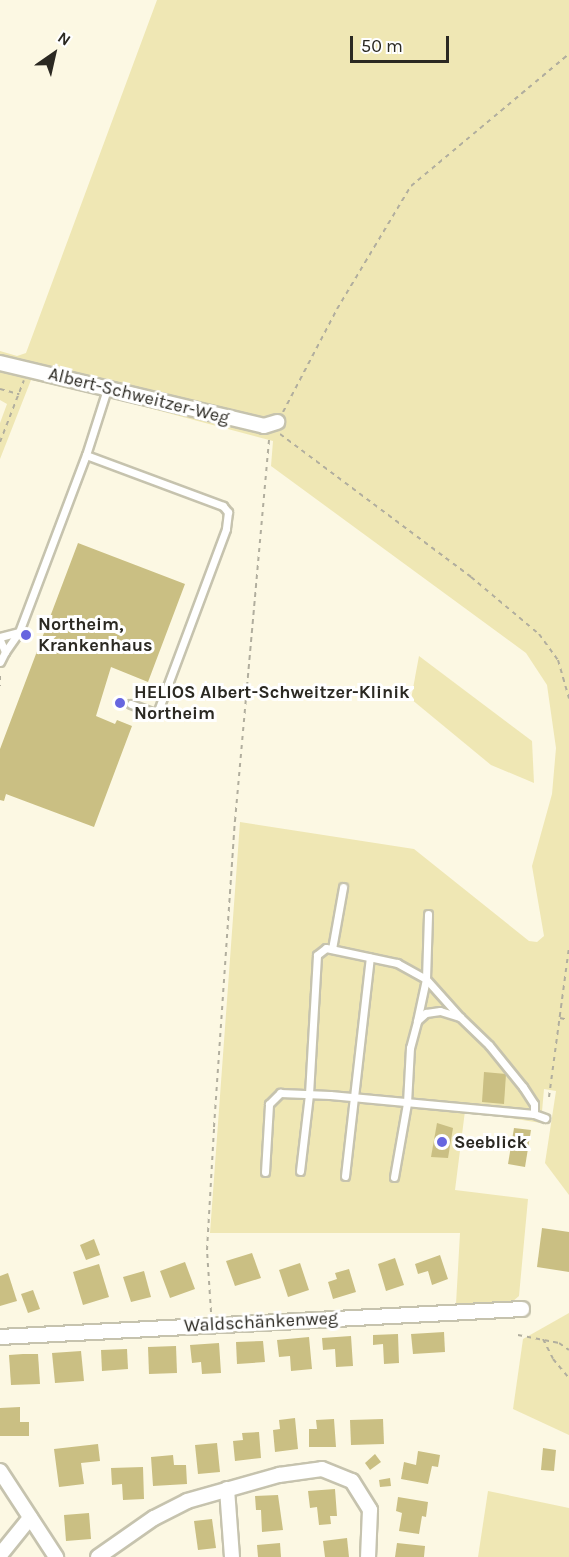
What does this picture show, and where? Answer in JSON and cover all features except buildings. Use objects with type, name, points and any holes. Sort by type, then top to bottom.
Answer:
[{"type":"street","name":"Albert-Schweitzer-Weg","points":[[0,363],[264,426],[276,426]]},
{"type":"street","name":"Waldschänkenweg","points":[[0,1337],[212,1324],[522,1310]]},
{"type":"street","points":[[98,1557],[154,1518],[187,1501],[282,1474],[322,1469],[352,1481],[370,1510],[368,1557]]},
{"type":"street","points":[[0,1472],[56,1557]]},
{"type":"street","points":[[227,1489],[232,1557]]},
{"type":"street","points":[[0,1555],[30,1518]]},
{"type":"lane","points":[[0,662],[19,632],[86,455],[107,390]]},
{"type":"lane","points":[[86,455],[223,507],[228,512],[226,529],[157,714],[130,704]]},
{"type":"lane","points":[[5,652],[0,638],[19,632]]},
{"type":"lane","points":[[332,950],[343,887]]},
{"type":"lane","points":[[394,1177],[407,1103],[410,1048],[426,979],[428,914]]},
{"type":"lane","points":[[300,1172],[309,1094],[317,955],[326,948],[396,963],[426,979],[489,1045],[523,1087],[534,1104],[534,1114]]},
{"type":"lane","points":[[345,1176],[370,957]]},
{"type":"lane","points":[[417,1021],[426,1013],[440,1011],[460,1017]]},
{"type":"lane","points":[[265,1172],[269,1104],[280,1093],[354,1097],[534,1114],[545,1118]]},
{"type":"path","points":[[212,1324],[207,1250],[234,832],[269,438],[337,309],[411,186],[569,54]]},
{"type":"path","points":[[0,442],[27,370]]},
{"type":"path","points":[[0,389],[19,394]]},
{"type":"path","points":[[276,426],[471,577],[539,634],[558,660],[569,698]]},
{"type":"path","points":[[0,676],[0,686]]},
{"type":"path","points":[[549,1097],[569,947]]},
{"type":"path","points":[[560,1017],[569,1020]]},
{"type":"path","points":[[518,1335],[559,1343],[569,1350]]},
{"type":"path","points":[[543,1339],[553,1359],[569,1378]]},
{"type":"shaded area","points":[[157,0],[569,0],[569,1195],[545,1163],[556,1091],[544,1089],[541,1123],[465,1111],[455,1190],[528,1199],[519,1296],[512,1302],[456,1304],[460,1233],[210,1233],[240,822],[414,849],[529,941],[537,942],[544,936],[532,866],[552,794],[556,748],[547,685],[526,653],[271,466],[273,441],[115,399],[31,380],[0,459],[0,423],[7,404],[0,400],[0,351],[17,356],[26,353]]},
{"type":"shaded area","points":[[419,656],[532,741],[534,783],[491,765],[411,699]]},
{"type":"shaded area","points":[[569,1313],[569,1435],[513,1409],[523,1339]]},
{"type":"shaded area","points":[[488,1491],[569,1508],[569,1557],[478,1557]]},
{"type":"place","name":"Northeim, Krankenhaus","points":[[26,635]]},
{"type":"place","name":"HELIOS Albert-Schweitzer-Klinik Northeim","points":[[120,703]]},
{"type":"place","name":"Seeblick","points":[[442,1142]]}]
